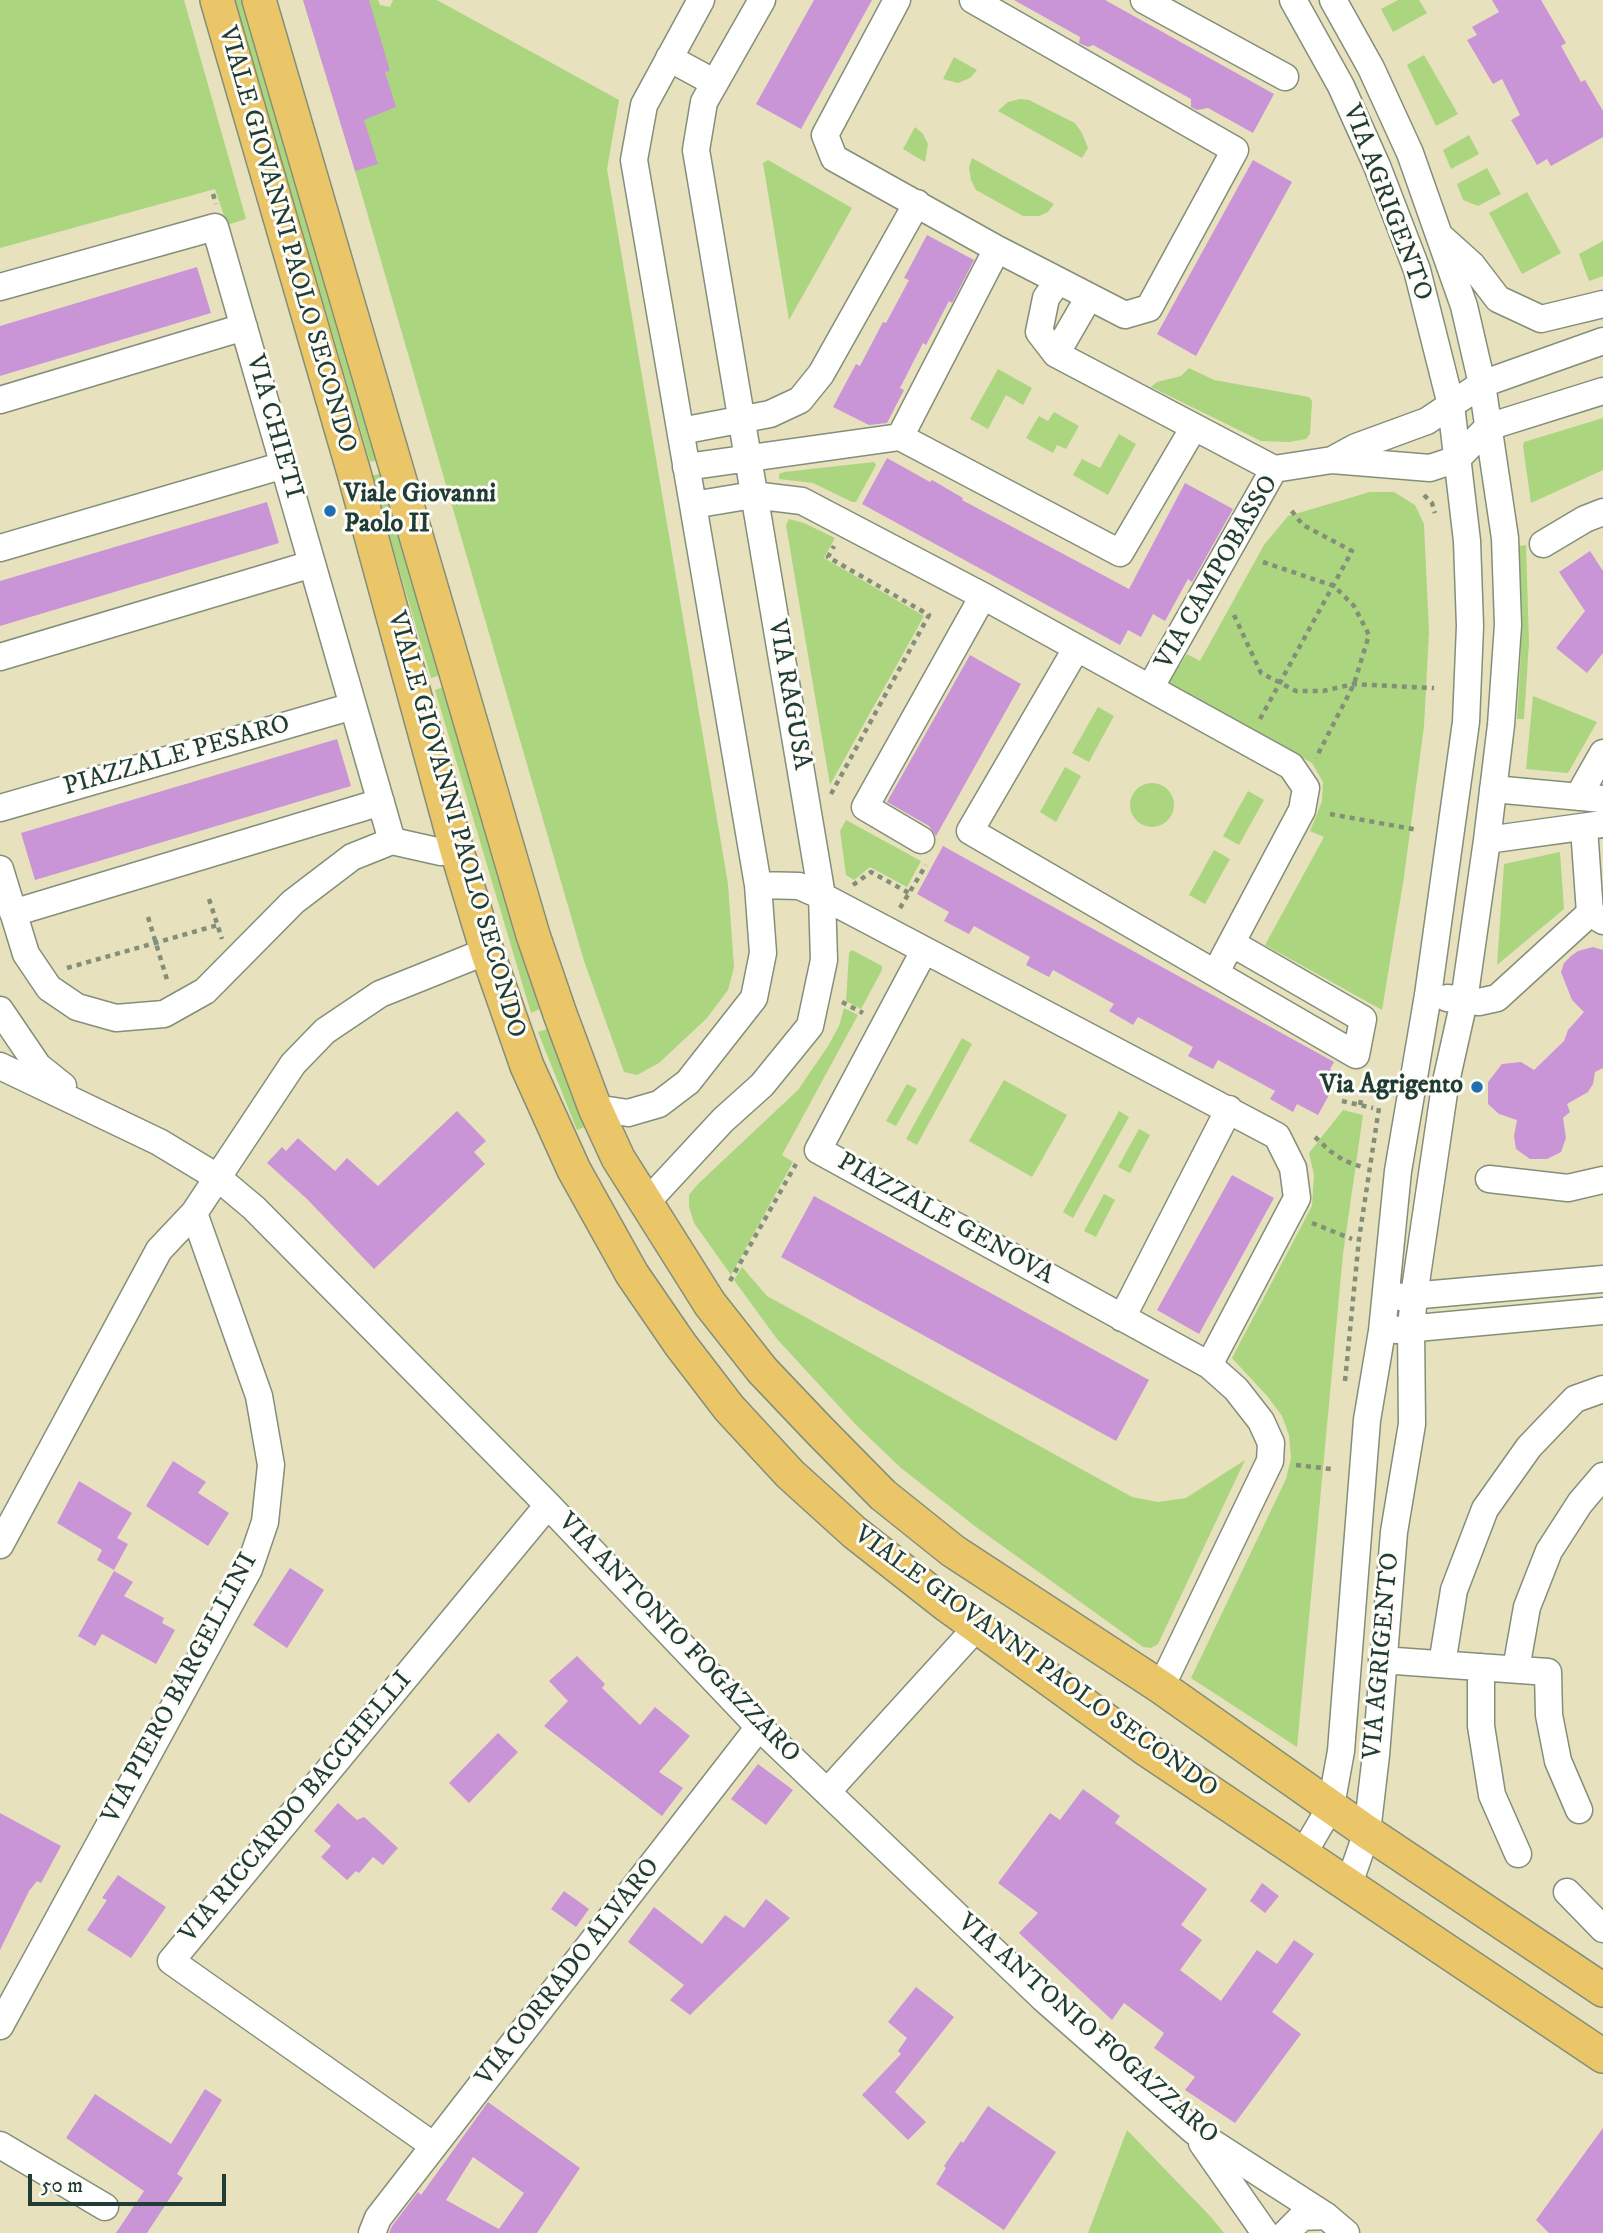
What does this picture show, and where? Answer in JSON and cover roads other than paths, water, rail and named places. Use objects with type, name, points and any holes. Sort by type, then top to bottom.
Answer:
[{"type":"main road","name":"VIALE GIOVANNI PAOLO SECONDO","points":[[217,0],[360,492],[487,951],[527,1066],[574,1170],[632,1274],[680,1344],[729,1408],[790,1474],[853,1532],[977,1628],[1143,1747],[1603,2056]]},
{"type":"main road","name":"VIALE GIOVANNI PAOLO SECONDO","points":[[259,0],[533,935],[595,1108],[618,1158],[710,1304],[762,1370],[883,1495],[953,1551],[1161,1688],[1367,1832],[1603,1990]]},
{"type":"street","points":[[595,1108],[628,1113],[659,1104],[688,1082],[754,998],[763,953],[758,884],[635,160],[644,105],[701,0]]},
{"type":"street","name":"VIA RAGUSA","points":[[646,1203],[723,1120],[762,1084],[810,1026],[824,960],[822,896],[696,150],[704,102],[762,0]]},
{"type":"street","points":[[898,0],[825,135],[834,158],[997,249],[1125,315],[1149,308],[1235,150],[973,0]]},
{"type":"street","points":[[1144,0],[1284,77]]},
{"type":"street","name":"VIA AGRIGENTO","points":[[1293,0],[1341,86],[1377,166],[1417,270],[1451,405],[1467,541],[1470,626],[1466,722],[1428,995],[1398,1171],[1382,1331],[1367,1420],[1341,1751],[1331,1806],[1303,1854]]},
{"type":"street","name":"VIA AGRIGENTO","points":[[1333,0],[1371,68],[1410,153],[1464,306],[1482,384],[1505,538],[1508,625],[1487,840],[1464,1000],[1445,1086],[1414,1296],[1411,1328],[1412,1424],[1394,1532],[1367,1832],[1349,1884]]},
{"type":"street","points":[[669,58],[715,83]]},
{"type":"street","points":[[681,430],[770,414],[800,400],[821,374],[916,204]]},
{"type":"street","name":"VIA CHIETI","points":[[0,287],[215,227],[392,841]]},
{"type":"street","points":[[1440,235],[1472,265],[1498,299],[1541,319],[1603,304]]},
{"type":"street","points":[[900,437],[997,249]]},
{"type":"street","points":[[1058,281],[1046,298],[1039,332],[1056,354],[1274,469]]},
{"type":"street","points":[[1056,354],[1089,297]]},
{"type":"street","points":[[1541,319],[1553,358]]},
{"type":"street","points":[[0,400],[244,327]]},
{"type":"street","name":"VIA CAMPOBASSO","points":[[1332,460],[1356,447],[1427,421],[1482,384],[1603,341]]},
{"type":"street","points":[[1457,458],[1488,428],[1603,391]]},
{"type":"street","points":[[687,467],[900,437],[1120,553],[1194,427]]},
{"type":"street","name":"VIA CAMPOBASSO","points":[[1150,688],[1274,469],[1332,460],[1430,468],[1457,458]]},
{"type":"street","points":[[0,548],[284,465]]},
{"type":"street","points":[[693,505],[753,495],[802,501],[983,596],[1291,766],[1306,788],[1303,810],[1216,972]]},
{"type":"street","points":[[1544,544],[1585,519],[1603,512]]},
{"type":"street","points":[[0,657],[312,564]]},
{"type":"street","points":[[921,840],[865,807],[983,596]]},
{"type":"street","points":[[1076,649],[970,831],[1356,1055],[1363,1019],[1233,944]]},
{"type":"street","name":"PIAZZALE PESARO","points":[[0,808],[353,706]]},
{"type":"street","points":[[1493,789],[1590,798],[1603,753]]},
{"type":"street","points":[[13,913],[381,802]]},
{"type":"street","points":[[1428,995],[1479,1002],[1497,998],[1596,917],[1594,826],[1487,840]]},
{"type":"street","points":[[0,869],[26,954],[48,988],[77,1007],[116,1018],[164,1014],[205,991],[293,902],[352,857],[392,841],[441,852],[457,850]]},
{"type":"street","points":[[758,884],[799,886],[822,896],[1277,1136],[1293,1168],[1297,1198],[1209,1364]]},
{"type":"street","points":[[0,1545],[159,1250],[194,1213],[293,1064],[325,1031],[380,994],[487,951]]},
{"type":"street","name":"PIAZZALE GENOVA","points":[[924,951],[818,1150],[1209,1364],[1236,1389],[1261,1421],[1270,1443],[1270,1461],[1161,1688]]},
{"type":"street","points":[[0,1010],[38,1066],[94,1111]]},
{"type":"street","name":"VIA ANTONIO FOGAZZARO","points":[[0,1066],[159,1142],[216,1177],[254,1208],[548,1505],[759,1727],[1044,1999],[1194,2131],[1336,2225]]},
{"type":"street","points":[[1122,1318],[1229,1109]]},
{"type":"street","points":[[1489,1179],[1568,1188],[1603,1180]]},
{"type":"street","name":"VIA PIERO BARGELLINI","points":[[0,2026],[249,1569],[265,1522],[271,1465],[259,1396],[194,1213]]},
{"type":"street","points":[[1386,1298],[1603,1279]]},
{"type":"street","points":[[1382,1331],[1603,1311]]},
{"type":"street","points":[[1442,1664],[1454,1590],[1485,1509],[1529,1447],[1575,1399],[1603,1389]]},
{"type":"street","points":[[1516,1669],[1527,1607],[1549,1551],[1580,1503],[1603,1476]]},
{"type":"street","name":"VIA RICCARDO BACCHELLI","points":[[434,2146],[171,1961],[548,1505]]},
{"type":"street","points":[[827,1792],[977,1628]]},
{"type":"street","points":[[1382,1660],[1548,1672],[1549,1715],[1558,1761],[1579,1810]]},
{"type":"street","points":[[1481,1667],[1480,1726],[1492,1795],[1518,1854]]},
{"type":"street","name":"VIA CORRADO ALVARO","points":[[375,2226],[759,1727]]},
{"type":"street","points":[[1567,1892],[1603,1929]]},
{"type":"street","points":[[1194,2131],[1265,2233]]},
{"type":"street","points":[[0,2145],[105,2207]]},
{"type":"street","points":[[1286,2233],[1302,2217],[1336,2225]]},
{"type":"place","name":"Viale Giovanni Paolo II","points":[[330,511]]},
{"type":"place","name":"Via Agrigento","points":[[1477,1087]]}]
